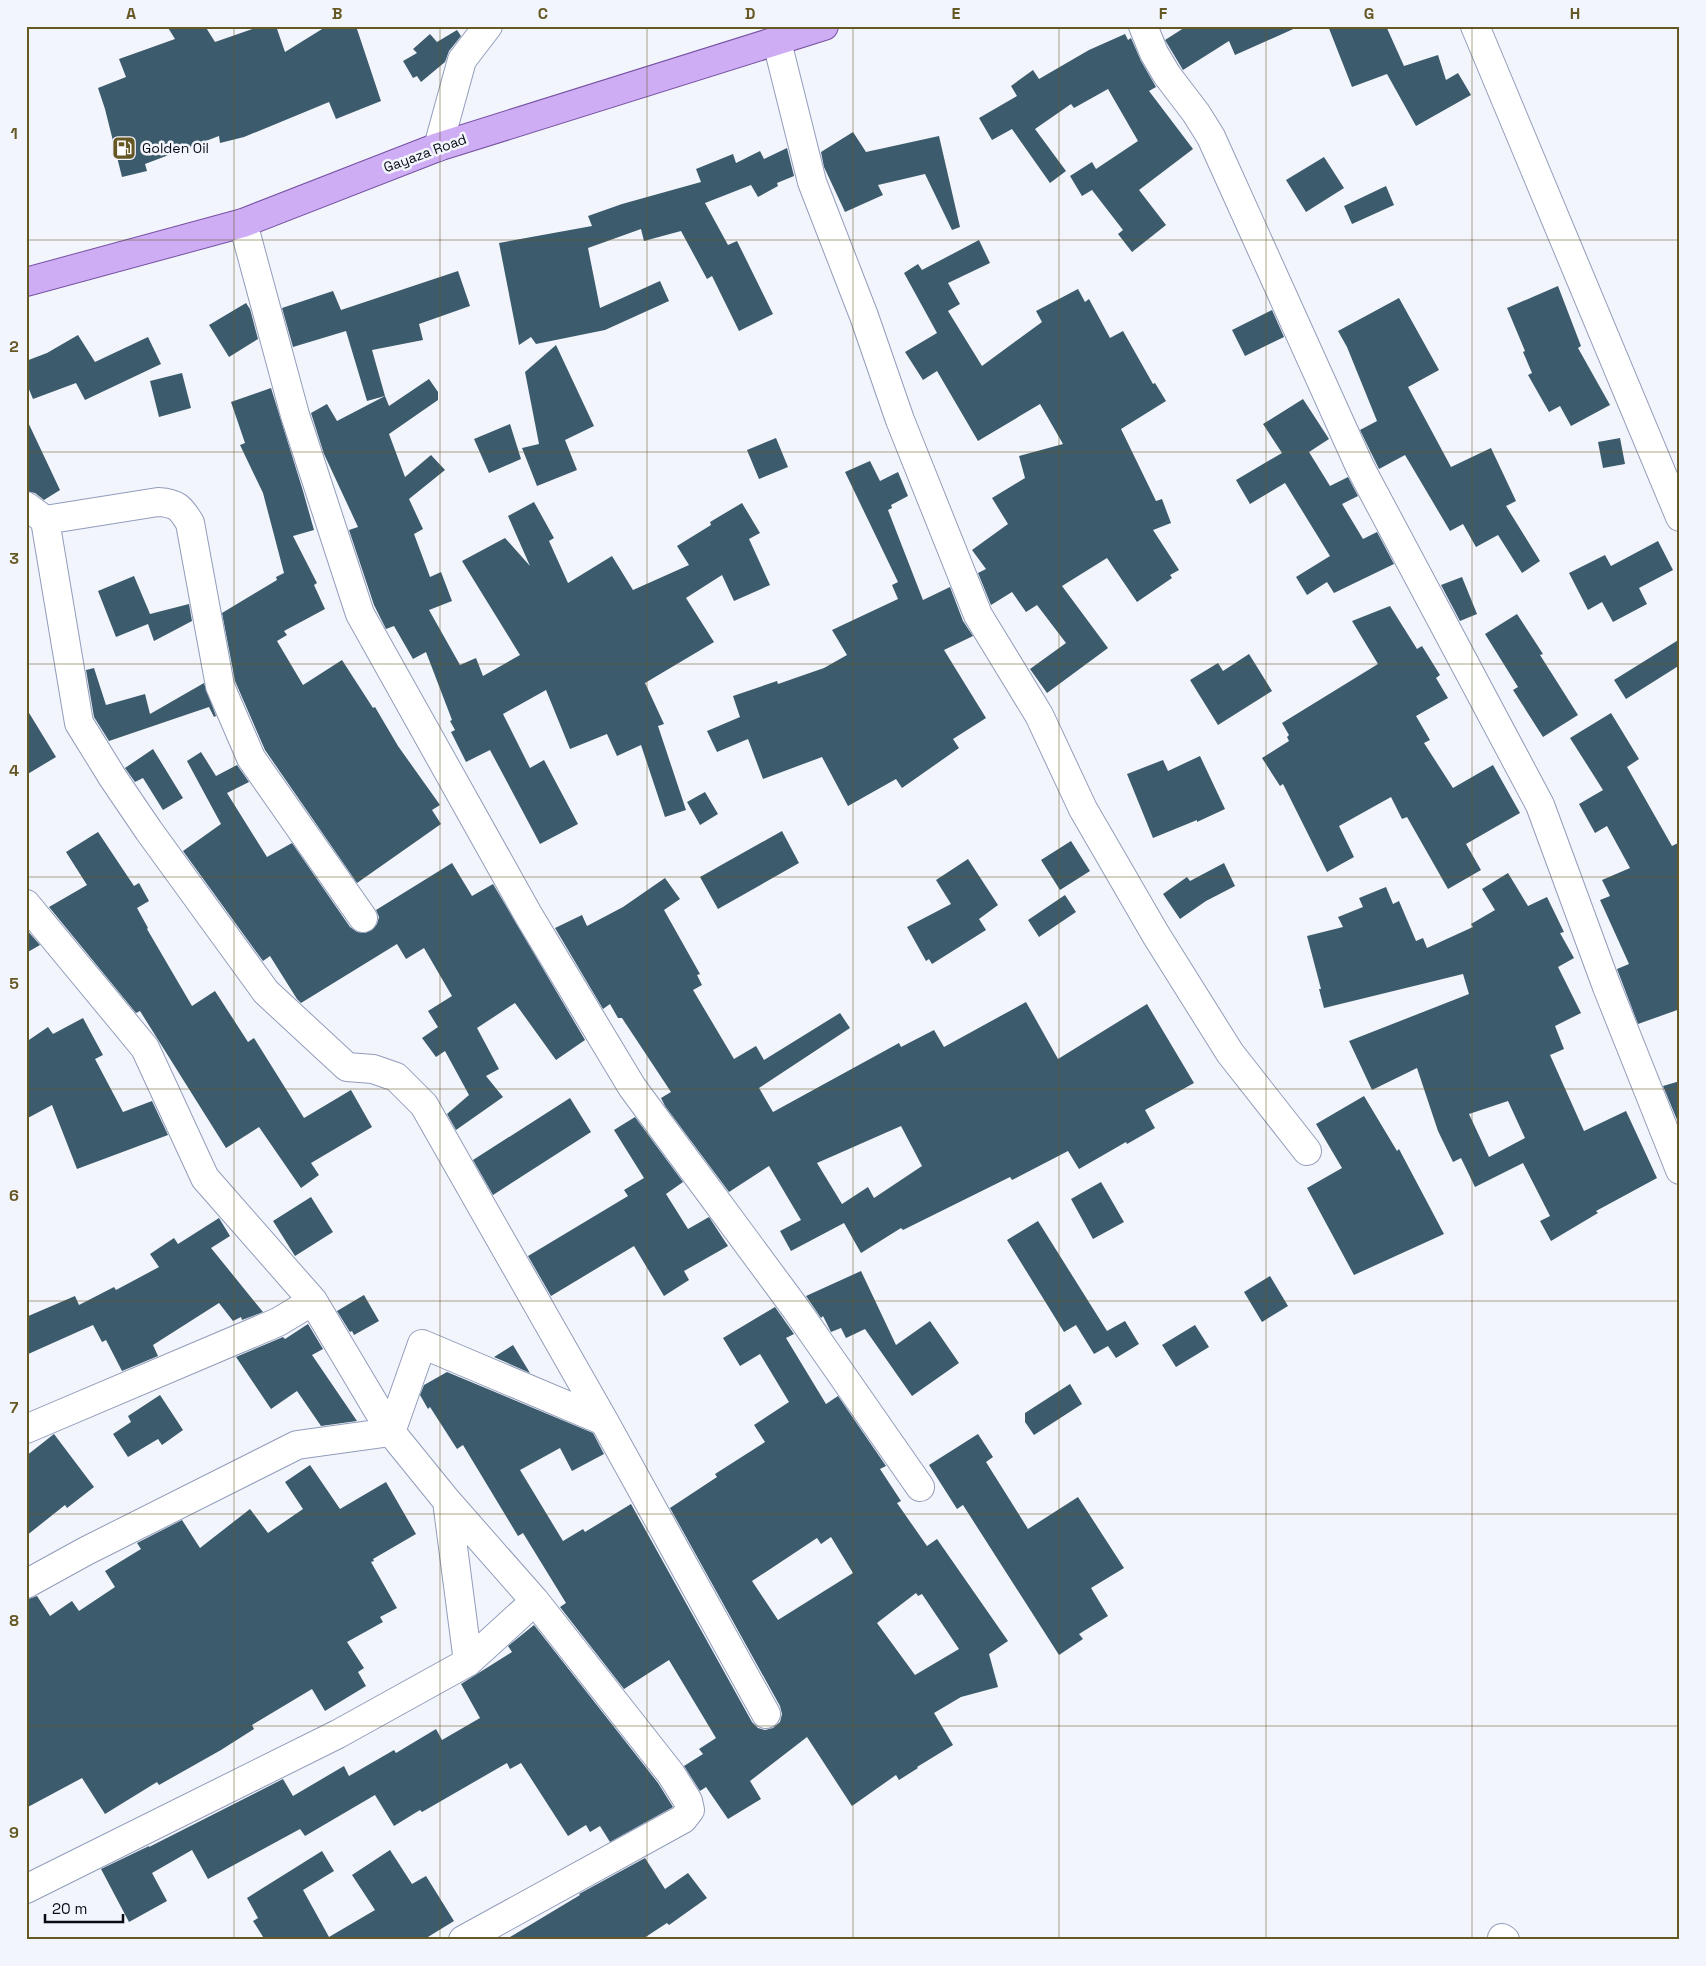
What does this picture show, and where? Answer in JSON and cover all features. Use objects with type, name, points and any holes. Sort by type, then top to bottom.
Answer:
[{"type":"main road","name":"Gayaza Road","points":[[26,282],[242,223],[438,147],[824,26]]},
{"type":"street","points":[[438,147],[462,60],[488,26]]},
{"type":"street","points":[[1143,26],[1154,53],[1167,75],[1196,113],[1210,137],[1360,468],[1540,805],[1607,987],[1680,1170]]},
{"type":"street","points":[[1474,26],[1680,516]]},
{"type":"street","points":[[777,42],[812,182],[864,316],[900,420],[978,615],[1039,715],[1083,810],[1156,935],[1230,1053],[1307,1151]]},
{"type":"street","points":[[242,223],[295,414],[360,614],[529,916],[632,1087],[796,1309],[920,1487]]},
{"type":"street","points":[[363,918],[251,758],[247,749],[220,686],[190,523],[182,510],[170,502],[158,502],[36,513],[79,723],[149,831],[266,992],[347,1067],[373,1069],[396,1077],[424,1105],[604,1421],[766,1714]]},
{"type":"street","points":[[26,904],[145,1048],[205,1178],[313,1301],[391,1432],[447,1501],[535,1601],[671,1774],[688,1801],[690,1810],[683,1819],[636,1843],[463,1940]]},
{"type":"street","points":[[26,1429],[278,1322],[313,1301]]},
{"type":"street","points":[[391,1432],[422,1344],[604,1421]]},
{"type":"street","points":[[26,1584],[86,1551],[297,1445],[391,1432]]},
{"type":"street","points":[[447,1501],[468,1662]]},
{"type":"street","points":[[26,1889],[338,1734],[468,1662],[535,1601]]},
{"type":"building","points":[[167,26],[205,26],[215,42],[261,26],[276,26],[285,52],[327,26],[356,26],[381,101],[336,119],[329,102],[244,137],[220,143],[219,136],[145,164],[147,171],[122,177],[98,88],[126,77],[119,59],[175,39]]},
{"type":"building","points":[[1187,26],[1300,26],[1235,55],[1229,41],[1183,70],[1165,40]]},
{"type":"building","points":[[1328,26],[1386,26],[1404,66],[1438,55],[1446,80],[1458,73],[1471,95],[1416,126],[1387,74],[1352,87]]},
{"type":"building","points":[[457,30],[461,36],[449,51],[445,62],[421,82],[417,76],[413,78],[403,61],[417,53],[413,49],[430,34],[437,42]]},
{"type":"building","points":[[1125,34],[1128,40],[1131,38],[1141,61],[1156,87],[1149,91],[1193,149],[1139,190],[1166,225],[1132,252],[1118,234],[1123,230],[1092,190],[1082,196],[1070,176],[1092,162],[1096,169],[1138,141],[1108,89],[1074,108],[1071,104],[1035,129],[1066,171],[1050,183],[1012,129],[992,140],[979,118],[1017,96],[1011,86],[1033,70],[1039,79],[1089,50]]},
{"type":"building","points":[[853,132],[866,152],[939,136],[960,227],[952,230],[925,174],[878,185],[883,195],[845,212],[824,167],[821,152]]},
{"type":"building","points":[[787,148],[794,176],[777,183],[778,186],[758,197],[751,185],[705,203],[728,245],[737,241],[773,314],[739,331],[712,276],[707,279],[681,231],[644,241],[641,229],[588,248],[600,308],[660,281],[669,301],[605,330],[536,344],[531,337],[519,345],[499,243],[592,226],[588,216],[622,204],[701,182],[696,169],[733,154],[736,163],[760,151],[764,159]]},
{"type":"building","points":[[1324,157],[1344,188],[1306,212],[1286,180]]},
{"type":"building","points":[[1386,186],[1394,205],[1352,224],[1344,206]]},
{"type":"building","points":[[979,240],[990,263],[948,283],[960,304],[948,311],[982,366],[1042,322],[1036,311],[1078,289],[1085,302],[1089,299],[1110,338],[1123,331],[1153,384],[1155,383],[1166,401],[1121,429],[1156,501],[1162,499],[1171,523],[1153,530],[1179,570],[1170,575],[1172,578],[1137,602],[1107,558],[1062,586],[1108,648],[1047,693],[1030,669],[1066,643],[1037,605],[1026,612],[1012,592],[991,605],[978,573],[986,569],[972,550],[1008,524],[992,498],[1025,478],[1019,456],[1063,444],[1040,404],[978,441],[937,371],[923,380],[905,352],[937,333],[904,273],[918,264],[922,270]]},
{"type":"building","points":[[458,271],[470,306],[419,324],[423,340],[372,350],[385,396],[367,401],[346,331],[293,347],[282,308],[333,291],[341,310]]},
{"type":"building","points":[[1558,286],[1581,346],[1578,348],[1610,405],[1571,426],[1560,406],[1549,412],[1528,375],[1532,373],[1507,308]]},
{"type":"building","points":[[1399,298],[1439,370],[1408,387],[1451,467],[1491,448],[1516,501],[1506,506],[1540,561],[1522,573],[1498,535],[1476,547],[1463,524],[1450,531],[1405,455],[1379,469],[1360,430],[1377,421],[1347,347],[1338,331]]},
{"type":"building","points":[[246,303],[250,309],[258,339],[229,357],[209,325]]},
{"type":"building","points":[[1272,310],[1284,337],[1245,356],[1232,330]]},
{"type":"building","points":[[78,335],[95,362],[148,337],[161,364],[85,400],[76,383],[33,399],[26,382],[26,361],[47,353]]},
{"type":"building","points":[[556,345],[594,426],[565,440],[577,470],[537,486],[522,448],[539,444],[525,372]]},
{"type":"building","points":[[182,373],[191,408],[159,417],[150,381]]},
{"type":"building","points":[[429,379],[438,392],[438,400],[389,434],[405,477],[431,455],[445,470],[409,499],[423,529],[414,534],[430,577],[441,572],[452,601],[429,610],[460,665],[476,658],[483,676],[520,655],[462,561],[505,538],[530,566],[508,516],[534,502],[554,538],[549,541],[568,583],[612,556],[633,590],[689,565],[677,546],[711,525],[710,522],[742,503],[760,533],[749,539],[770,585],[734,601],[722,575],[686,598],[714,642],[645,683],[664,724],[658,726],[686,810],[665,817],[641,745],[617,756],[607,734],[570,749],[546,690],[503,714],[530,768],[544,760],[578,824],[540,844],[490,750],[466,762],[451,732],[455,730],[450,721],[452,720],[426,652],[413,659],[394,626],[386,629],[374,605],[349,530],[358,527],[324,454],[311,413],[327,404],[337,421],[385,396],[389,406]]},
{"type":"building","points":[[271,388],[314,530],[293,536],[317,583],[314,585],[325,609],[284,631],[287,635],[277,641],[303,685],[342,660],[373,708],[375,707],[398,746],[440,805],[432,810],[441,824],[357,883],[265,750],[235,681],[222,613],[277,580],[276,577],[284,573],[263,493],[240,445],[245,443],[231,402]]},
{"type":"building","points":[[1303,399],[1329,439],[1309,452],[1330,486],[1348,477],[1358,496],[1342,504],[1363,539],[1377,532],[1394,564],[1334,593],[1327,582],[1307,595],[1296,577],[1330,556],[1285,483],[1250,504],[1236,480],[1282,453],[1263,424]]},
{"type":"building","points":[[26,418],[60,490],[44,500],[35,493],[26,491]]},
{"type":"building","points":[[510,424],[521,459],[489,473],[474,439]]},
{"type":"building","points":[[776,438],[788,467],[759,479],[747,450]]},
{"type":"building","points":[[1620,438],[1625,464],[1603,468],[1598,442]]},
{"type":"building","points":[[870,461],[880,481],[898,472],[908,496],[891,505],[892,508],[888,510],[923,600],[950,587],[963,621],[973,636],[944,650],[986,718],[953,739],[959,748],[902,788],[896,779],[848,806],[822,757],[763,779],[748,739],[717,752],[707,731],[740,717],[733,696],[777,681],[778,684],[824,668],[847,655],[832,630],[898,599],[892,585],[898,582],[845,472]]},
{"type":"building","points":[[1658,541],[1673,570],[1639,588],[1647,604],[1613,622],[1602,602],[1588,610],[1569,573],[1605,555],[1611,566]]},
{"type":"building","points":[[134,576],[150,614],[189,604],[192,621],[154,641],[148,624],[116,637],[98,591]]},
{"type":"building","points":[[1462,577],[1477,614],[1460,621],[1441,585]]},
{"type":"building","points":[[1390,606],[1417,649],[1422,646],[1440,675],[1436,678],[1448,698],[1416,716],[1430,740],[1424,743],[1453,788],[1493,765],[1520,813],[1466,844],[1481,870],[1448,889],[1407,817],[1402,819],[1391,797],[1339,826],[1354,857],[1327,872],[1283,784],[1280,786],[1262,758],[1289,741],[1287,737],[1289,735],[1282,723],[1378,664],[1352,621]]},
{"type":"building","points":[[1517,614],[1543,654],[1540,655],[1578,715],[1543,737],[1513,690],[1518,687],[1485,634]]},
{"type":"building","points":[[1680,639],[1680,665],[1626,699],[1614,680]]},
{"type":"building","points":[[1249,654],[1272,691],[1218,725],[1190,680],[1218,663],[1223,671]]},
{"type":"building","points":[[94,668],[106,705],[145,694],[150,714],[204,683],[216,716],[214,717],[209,707],[109,741],[94,717],[86,670]]},
{"type":"building","points":[[26,708],[56,757],[26,775]]},
{"type":"building","points":[[1611,713],[1639,759],[1627,767],[1672,846],[1680,842],[1680,1009],[1638,1024],[1617,969],[1629,964],[1600,900],[1610,896],[1602,880],[1630,868],[1607,826],[1595,833],[1579,804],[1603,790],[1570,738]]},
{"type":"building","points":[[153,749],[183,798],[163,810],[143,778],[135,782],[125,768]]},
{"type":"building","points":[[201,752],[216,776],[237,765],[249,782],[227,793],[267,857],[292,843],[350,927],[357,932],[365,933],[372,930],[377,924],[379,917],[376,910],[452,863],[472,896],[493,884],[585,1040],[556,1060],[515,1003],[477,1028],[499,1069],[486,1076],[503,1097],[456,1130],[447,1114],[469,1095],[445,1051],[436,1057],[422,1038],[438,1027],[428,1011],[452,996],[424,948],[406,959],[397,944],[301,1003],[270,956],[263,961],[183,851],[221,824],[187,761]]},
{"type":"building","points":[[1200,756],[1225,809],[1197,822],[1197,820],[1153,838],[1127,774],[1163,760],[1168,771]]},
{"type":"building","points":[[705,792],[718,814],[700,825],[687,802]]},
{"type":"building","points":[[782,831],[799,863],[718,909],[700,877]]},
{"type":"building","points":[[98,832],[134,886],[139,883],[149,901],[137,908],[147,929],[192,1006],[215,991],[248,1042],[254,1038],[304,1118],[351,1090],[372,1127],[311,1163],[319,1175],[301,1188],[259,1127],[226,1148],[140,1011],[136,1013],[49,907],[87,885],[66,852]]},
{"type":"building","points":[[1071,841],[1090,871],[1060,890],[1041,860]]},
{"type":"building","points":[[968,859],[998,905],[979,919],[986,930],[932,964],[929,959],[926,961],[907,927],[951,904],[936,880]]},
{"type":"building","points":[[1224,863],[1235,886],[1206,901],[1180,919],[1163,894],[1187,877],[1190,881]]},
{"type":"building","points":[[1508,873],[1528,906],[1547,897],[1564,932],[1560,933],[1574,958],[1558,967],[1581,1013],[1555,1026],[1564,1049],[1550,1055],[1584,1131],[1626,1111],[1657,1178],[1596,1211],[1598,1213],[1551,1241],[1540,1221],[1550,1216],[1523,1163],[1475,1187],[1461,1158],[1453,1162],[1438,1131],[1417,1068],[1372,1090],[1349,1041],[1469,994],[1463,974],[1324,1008],[1307,936],[1343,927],[1338,917],[1363,907],[1359,898],[1386,887],[1393,904],[1399,901],[1416,941],[1423,938],[1427,948],[1473,927],[1471,924],[1495,910],[1482,889]],"holes":[[[1508,1101],[1525,1138],[1489,1157],[1469,1114]]]},
{"type":"building","points":[[665,878],[680,899],[664,910],[700,974],[697,975],[702,985],[693,990],[734,1059],[756,1046],[764,1060],[840,1013],[850,1028],[759,1088],[773,1112],[899,1043],[901,1047],[934,1030],[944,1047],[1026,1002],[1058,1059],[1147,1004],[1194,1083],[1145,1110],[1155,1128],[1079,1169],[1068,1151],[1012,1180],[1010,1177],[903,1230],[901,1228],[861,1253],[844,1223],[791,1251],[780,1231],[801,1220],[769,1166],[729,1192],[665,1106],[661,1098],[671,1092],[622,1018],[618,1018],[610,1004],[603,1009],[555,928],[582,915],[587,926],[623,907]],"holes":[[[901,1126],[922,1166],[874,1198],[868,1187],[842,1204],[817,1163]]]},
{"type":"building","points":[[1065,895],[1076,912],[1039,937],[1028,920]]},
{"type":"building","points":[[26,929],[40,945],[26,953]]},
{"type":"building","points":[[83,1018],[103,1055],[95,1059],[123,1112],[152,1101],[168,1135],[77,1169],[52,1105],[26,1119],[26,1042],[48,1027],[53,1034]]},
{"type":"building","points":[[1680,1081],[1680,1127],[1663,1086]]},
{"type":"building","points":[[1364,1096],[1397,1151],[1399,1149],[1444,1234],[1354,1275],[1307,1188],[1342,1168],[1316,1124]]},
{"type":"building","points":[[570,1098],[591,1132],[493,1195],[473,1160]]},
{"type":"building","points":[[635,1117],[683,1182],[666,1194],[688,1229],[709,1217],[728,1246],[684,1271],[689,1280],[664,1296],[634,1246],[551,1296],[528,1256],[628,1196],[624,1190],[644,1178],[614,1130]]},
{"type":"building","points":[[1101,1182],[1124,1222],[1093,1239],[1071,1199]]},
{"type":"building","points":[[311,1197],[333,1232],[295,1256],[273,1221]]},
{"type":"building","points":[[219,1218],[230,1236],[211,1248],[263,1312],[242,1320],[241,1317],[233,1321],[219,1303],[153,1345],[158,1356],[122,1371],[106,1340],[102,1342],[93,1325],[26,1355],[26,1317],[75,1296],[79,1305],[114,1287],[116,1290],[159,1267],[150,1254],[174,1238],[178,1244]]},
{"type":"building","points":[[1038,1221],[1107,1331],[1125,1321],[1139,1344],[1116,1358],[1108,1346],[1094,1354],[1076,1325],[1064,1332],[1007,1240]]},
{"type":"building","points":[[861,1271],[896,1345],[930,1321],[959,1363],[912,1396],[865,1329],[846,1338],[841,1328],[831,1332],[823,1316],[821,1318],[806,1296]]},
{"type":"building","points":[[1270,1276],[1288,1306],[1262,1322],[1244,1292]]},
{"type":"building","points":[[364,1295],[379,1321],[354,1335],[352,1331],[350,1332],[337,1311]]},
{"type":"building","points":[[775,1307],[794,1334],[786,1338],[826,1404],[838,1396],[886,1466],[880,1469],[901,1501],[897,1503],[927,1546],[937,1539],[1008,1641],[989,1654],[998,1687],[961,1697],[934,1713],[953,1745],[899,1780],[896,1775],[852,1806],[807,1737],[750,1781],[761,1799],[728,1819],[706,1787],[700,1791],[684,1766],[703,1754],[699,1749],[716,1738],[669,1660],[624,1689],[560,1607],[566,1603],[523,1533],[518,1536],[463,1445],[457,1449],[420,1395],[424,1385],[447,1372],[593,1433],[604,1454],[572,1471],[560,1448],[520,1470],[563,1541],[583,1529],[585,1532],[631,1504],[752,1722],[758,1728],[765,1730],[773,1728],[780,1722],[782,1714],[780,1706],[670,1508],[717,1477],[715,1474],[765,1442],[754,1425],[789,1402],[760,1354],[740,1366],[723,1338]],"holes":[[[831,1537],[853,1573],[778,1620],[752,1581],[817,1538],[821,1544]],[[916,1593],[918,1596],[922,1594],[959,1649],[915,1675],[877,1623]]]},
{"type":"building","points":[[308,1324],[323,1349],[312,1355],[357,1421],[321,1426],[297,1391],[271,1409],[236,1357],[283,1337],[285,1339]]},
{"type":"building","points":[[1195,1325],[1209,1347],[1176,1367],[1162,1345]]},
{"type":"building","points":[[513,1345],[530,1373],[494,1357]]},
{"type":"building","points":[[1070,1384],[1082,1404],[1034,1435],[1025,1422],[1025,1413]]},
{"type":"building","points":[[160,1395],[183,1430],[162,1445],[158,1439],[128,1457],[113,1434],[131,1422],[128,1416]]},
{"type":"building","points":[[54,1434],[94,1487],[67,1508],[65,1505],[26,1536],[26,1456]]},
{"type":"building","points":[[978,1434],[993,1457],[986,1462],[1028,1529],[1078,1497],[1124,1568],[1091,1588],[1108,1616],[1079,1634],[1083,1639],[1059,1655],[963,1505],[957,1509],[929,1465]]},
{"type":"building","points":[[310,1465],[340,1509],[386,1482],[416,1534],[371,1562],[397,1608],[380,1617],[383,1622],[347,1642],[364,1668],[358,1672],[366,1686],[325,1711],[312,1689],[252,1725],[254,1729],[221,1750],[159,1785],[157,1782],[105,1814],[82,1778],[26,1808],[26,1600],[37,1596],[50,1616],[72,1601],[79,1611],[115,1587],[105,1571],[141,1549],[137,1543],[182,1520],[200,1548],[250,1509],[268,1533],[303,1509],[285,1482]]},
{"type":"building","points":[[534,1625],[658,1783],[673,1807],[610,1842],[600,1826],[590,1832],[586,1825],[568,1836],[521,1763],[510,1769],[507,1763],[394,1826],[375,1795],[305,1836],[300,1829],[208,1879],[192,1850],[152,1873],[167,1901],[129,1922],[101,1869],[149,1847],[283,1779],[293,1796],[344,1766],[349,1776],[394,1750],[396,1753],[436,1729],[442,1740],[480,1718],[461,1684],[512,1652],[508,1646]]},
{"type":"building","points":[[390,1850],[412,1884],[426,1876],[454,1921],[423,1940],[265,1940],[253,1921],[258,1918],[247,1898],[322,1851],[334,1871],[303,1890],[329,1937],[375,1910],[352,1875]]},
{"type":"building","points":[[645,1858],[665,1889],[688,1873],[707,1898],[669,1925],[667,1923],[641,1940],[505,1940],[579,1894]]},
{"type":"place","name":"Golden Oil","points":[[124,148]]}]
